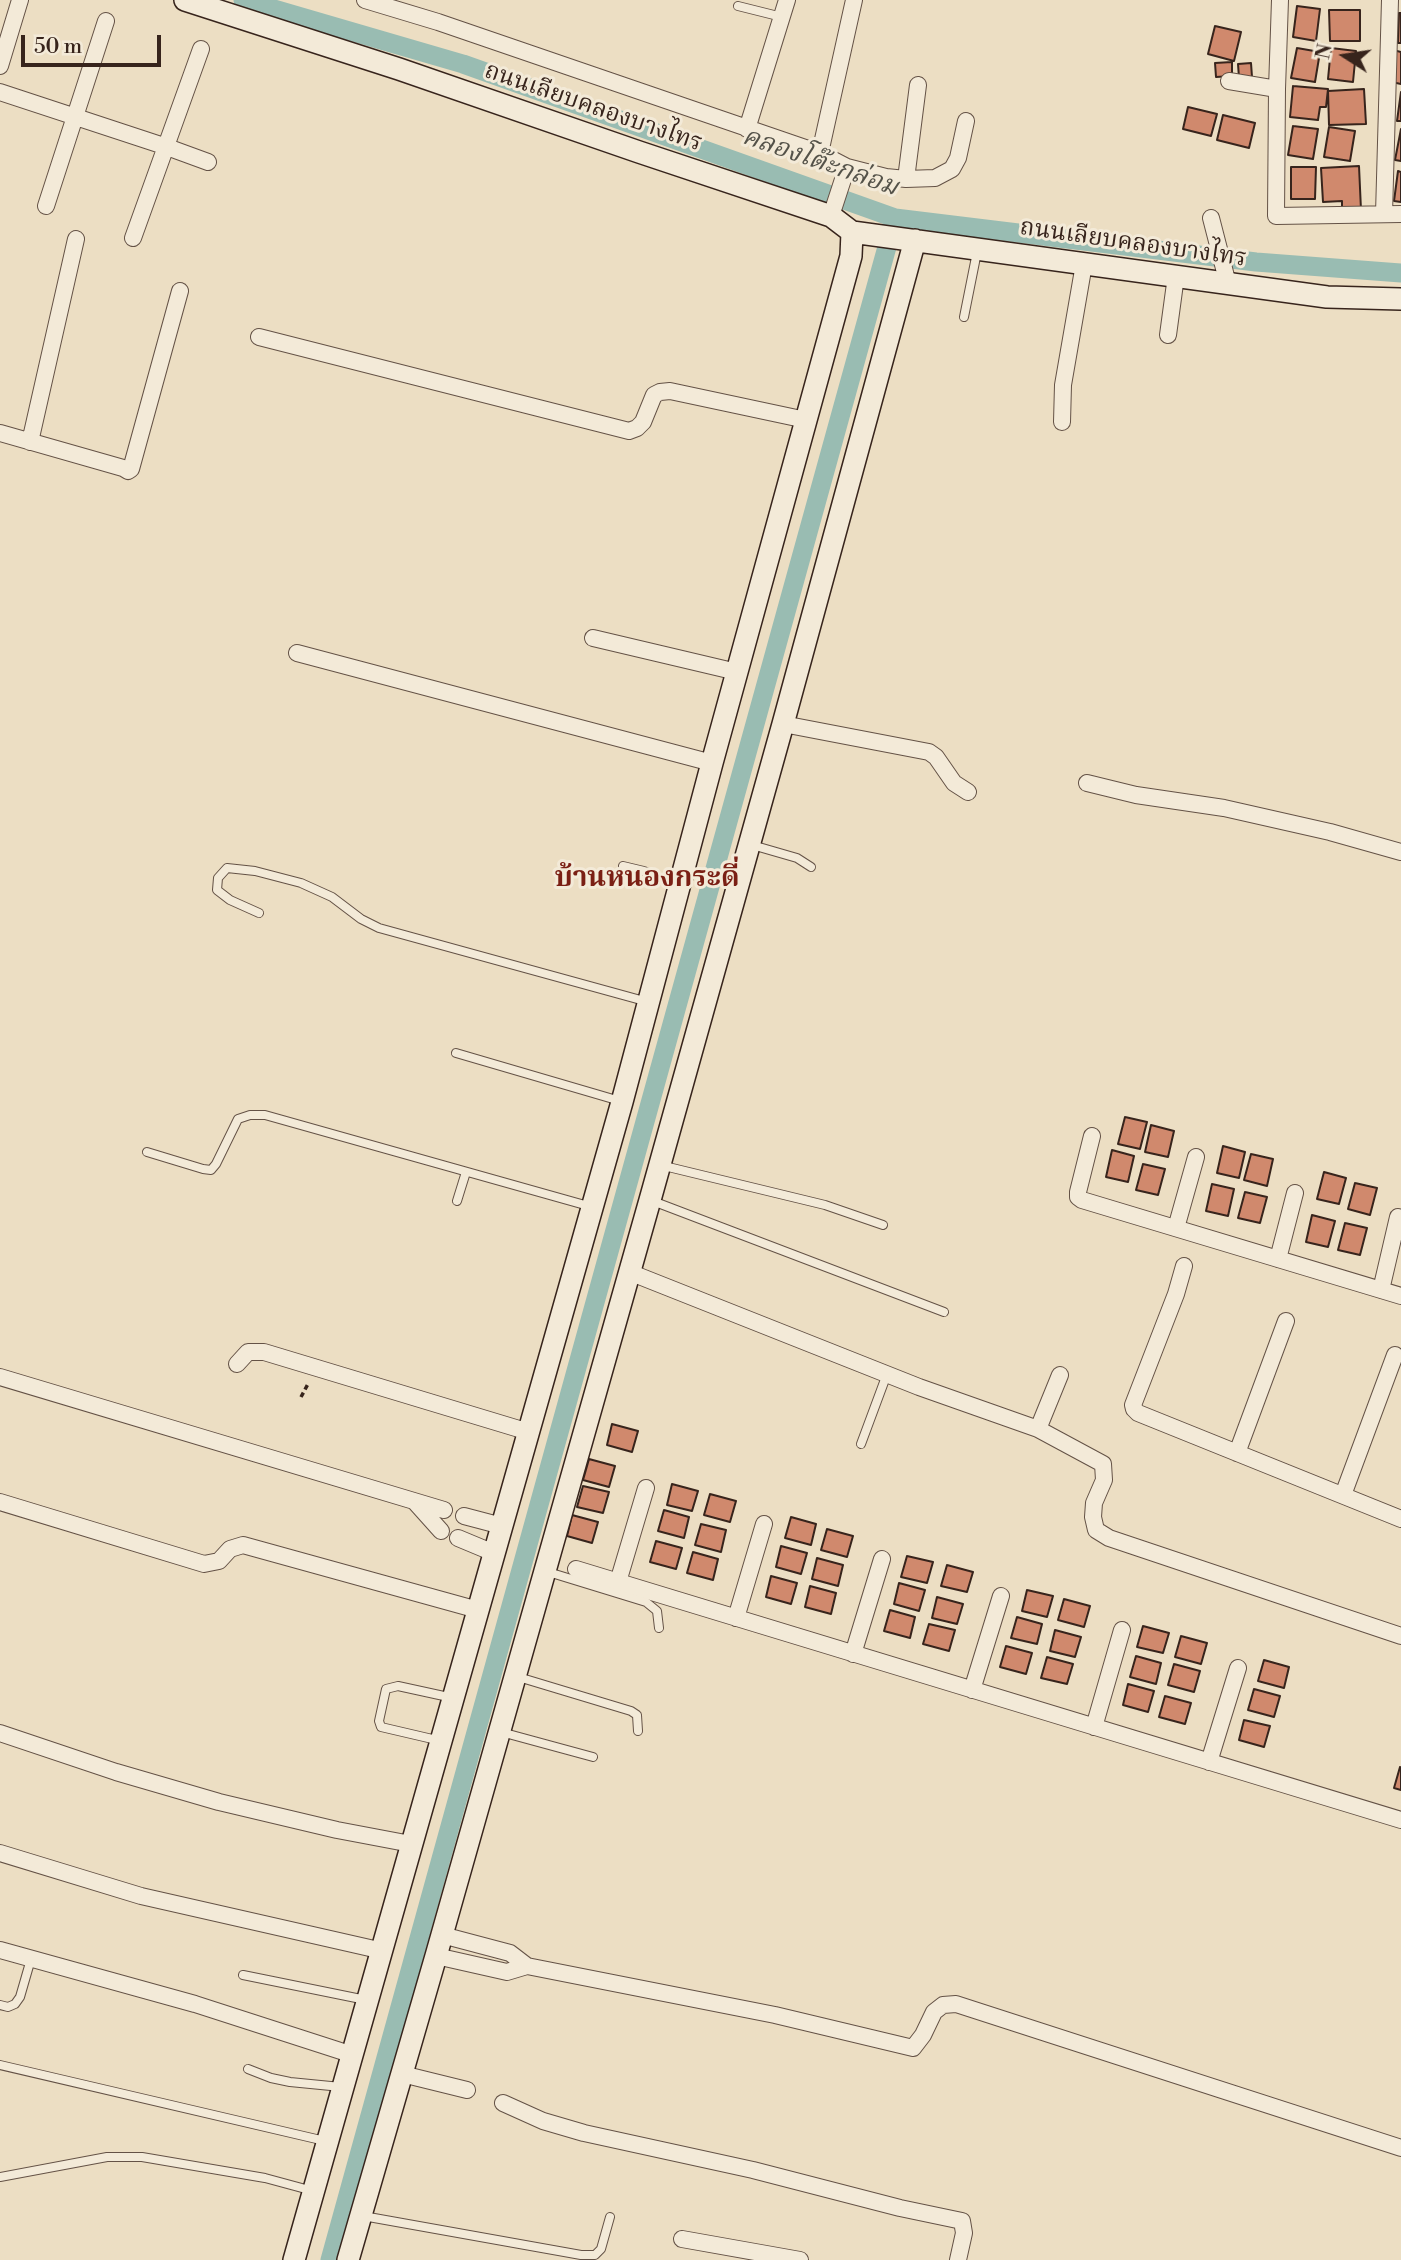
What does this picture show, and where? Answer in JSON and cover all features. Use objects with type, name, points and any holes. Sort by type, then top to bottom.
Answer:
[{"type":"street","points":[[0,66],[20,0]]},
{"type":"street","name":"ถนนเลียบคลองบางไทร","points":[[185,0],[399,69],[639,152],[833,210],[840,220],[858,233],[1176,276],[1227,280],[1327,297],[1401,299]]},
{"type":"street","points":[[747,129],[787,0]]},
{"type":"street","points":[[820,153],[854,0]]},
{"type":"street","points":[[1280,0],[1276,216],[1401,214]]},
{"type":"street","points":[[1384,214],[1390,0]]},
{"type":"street","points":[[375,1],[820,153],[846,170],[906,179],[935,178],[952,169],[958,158],[966,121]]},
{"type":"street","points":[[46,206],[106,21]]},
{"type":"street","points":[[132,238],[201,49]]},
{"type":"street","points":[[1229,81],[1277,89]]},
{"type":"street","points":[[906,179],[918,85]]},
{"type":"street","points":[[0,92],[208,162]]},
{"type":"street","points":[[833,210],[846,170]]},
{"type":"street","points":[[1213,225],[1227,280]]},
{"type":"street","points":[[294,2260],[622,1102],[678,886],[858,233]]},
{"type":"street","points":[[30,442],[76,239]]},
{"type":"street","points":[[348,2260],[500,1731],[783,724],[910,240]]},
{"type":"street","points":[[1062,422],[1063,385],[1084,264]]},
{"type":"street","points":[[1168,335],[1176,276]]},
{"type":"street","points":[[0,433],[131,470],[180,291]]},
{"type":"street","points":[[259,337],[629,431],[643,422],[654,395],[670,391],[806,420]]},
{"type":"street","points":[[593,638],[737,672]]},
{"type":"street","points":[[297,653],[712,763]]},
{"type":"street","points":[[783,724],[929,752],[936,757],[954,783],[968,792]]},
{"type":"street","points":[[1087,783],[1136,795],[1224,808],[1330,832],[1401,852]]},
{"type":"street","points":[[1092,1136],[1078,1197],[1401,1296]]},
{"type":"street","points":[[1176,1228],[1196,1157]]},
{"type":"street","points":[[1278,1259],[1295,1193]]},
{"type":"street","points":[[1381,1290],[1398,1217]]},
{"type":"street","points":[[1184,1266],[1176,1294],[1133,1405],[1134,1409],[1401,1518]]},
{"type":"street","points":[[629,1272],[887,1374],[1038,1429],[1104,1464],[1104,1480],[1094,1503],[1093,1517],[1096,1530],[1109,1538],[1401,1636]]},
{"type":"street","points":[[1237,1453],[1286,1321]]},
{"type":"street","points":[[237,1364],[248,1352],[264,1352],[529,1432]]},
{"type":"street","points":[[1343,1495],[1395,1355]]},
{"type":"street","points":[[1038,1429],[1060,1376]]},
{"type":"street","points":[[0,1377],[444,1510]]},
{"type":"street","points":[[618,1582],[646,1488]]},
{"type":"street","points":[[0,1502],[204,1564],[219,1561],[230,1549],[243,1545],[478,1610]]},
{"type":"street","points":[[415,1502],[441,1531]]},
{"type":"street","points":[[464,1516],[502,1526]]},
{"type":"street","points":[[736,1618],[764,1524]]},
{"type":"street","points":[[458,1538],[494,1553]]},
{"type":"street","points":[[853,1654],[882,1559]]},
{"type":"street","points":[[576,1569],[1401,1820]]},
{"type":"street","points":[[972,1690],[1001,1596]]},
{"type":"street","points":[[1094,1727],[1122,1630]]},
{"type":"street","points":[[1209,1762],[1238,1668]]},
{"type":"street","points":[[0,1733],[116,1772],[219,1802],[337,1830],[411,1844]]},
{"type":"street","points":[[0,1853],[141,1896],[383,1951]]},
{"type":"street","points":[[442,1935],[510,1953],[527,1966],[762,2012],[913,2048],[934,2012],[943,2005],[956,2004],[1401,2148]]},
{"type":"street","points":[[0,1951],[195,2004],[354,2055]]},
{"type":"street","points":[[436,1956],[507,1972],[527,1966]]},
{"type":"street","points":[[402,2074],[467,2090]]},
{"type":"street","points":[[503,2103],[542,2121],[584,2133],[962,2221],[964,2233],[958,2260]]},
{"type":"street","points":[[682,2239],[761,2257],[800,2260]]},
{"type":"lane","points":[[738,6],[782,17]]},
{"type":"lane","points":[[964,317],[977,249]]},
{"type":"lane","points":[[749,845],[787,855],[811,867]]},
{"type":"lane","points":[[623,866],[678,886]]},
{"type":"lane","points":[[259,913],[230,900],[218,890],[218,878],[227,868],[255,870],[301,883],[332,897],[360,919],[379,928],[648,1002]]},
{"type":"lane","points":[[456,1053],[622,1102]]},
{"type":"lane","points":[[147,1153],[211,1170],[238,1119],[250,1115],[265,1115],[592,1207]]},
{"type":"lane","points":[[660,1164],[825,1205],[883,1225]]},
{"type":"lane","points":[[457,1201],[466,1172]]},
{"type":"lane","points":[[650,1200],[944,1312]]},
{"type":"lane","points":[[862,1444],[887,1374]]},
{"type":"lane","points":[[545,1572],[646,1602],[657,1611],[659,1628]]},
{"type":"lane","points":[[515,1676],[631,1711],[637,1715],[638,1731]]},
{"type":"lane","points":[[441,1741],[381,1727],[379,1721],[387,1689],[398,1686],[453,1698]]},
{"type":"lane","points":[[500,1731],[593,1757]]},
{"type":"lane","points":[[0,2005],[8,2007],[15,2004],[20,1997],[31,1959]]},
{"type":"lane","points":[[243,1975],[369,2001]]},
{"type":"lane","points":[[0,2065],[328,2142]]},
{"type":"lane","points":[[248,2069],[290,2082],[344,2087]]},
{"type":"lane","points":[[0,2177],[107,2157],[142,2157],[265,2178],[313,2191]]},
{"type":"lane","points":[[360,2216],[581,2255],[595,2255],[601,2249],[610,2217]]},
{"type":"building","points":[[1297,6],[1320,9],[1316,41],[1293,37]]},
{"type":"building","points":[[1329,10],[1360,10],[1360,41],[1330,41]]},
{"type":"building","points":[[1401,13],[1401,43],[1398,43]]},
{"type":"building","points":[[1215,26],[1241,32],[1234,61],[1208,54]]},
{"type":"building","points":[[1297,48],[1320,52],[1315,82],[1291,78]]},
{"type":"building","points":[[1331,48],[1356,51],[1353,82],[1328,79]]},
{"type":"building","points":[[1393,50],[1401,52],[1401,84],[1387,81]]},
{"type":"building","points":[[1232,62],[1232,76],[1216,77],[1215,63]]},
{"type":"building","points":[[1251,63],[1252,77],[1239,78],[1238,64]]},
{"type":"building","points":[[1293,86],[1328,89],[1326,107],[1320,107],[1318,120],[1290,117]]},
{"type":"building","points":[[1364,89],[1366,124],[1329,125],[1328,91]]},
{"type":"building","points":[[1401,92],[1401,121],[1397,121]]},
{"type":"building","points":[[1188,107],[1217,114],[1211,136],[1183,129]]},
{"type":"building","points":[[1223,115],[1255,123],[1249,148],[1217,140]]},
{"type":"building","points":[[1293,126],[1318,129],[1313,159],[1288,155]]},
{"type":"building","points":[[1329,127],[1355,131],[1350,161],[1324,157]]},
{"type":"building","points":[[1401,129],[1401,161],[1395,160]]},
{"type":"building","points":[[1359,166],[1361,210],[1342,211],[1342,201],[1323,202],[1321,168]]},
{"type":"building","points":[[1291,167],[1316,167],[1315,199],[1291,199]]},
{"type":"building","points":[[1398,171],[1401,172],[1401,202],[1394,201]]},
{"type":"building","points":[[1125,1117],[1147,1122],[1140,1149],[1118,1144]]},
{"type":"building","points":[[1151,1125],[1174,1131],[1168,1157],[1145,1152]]},
{"type":"building","points":[[1223,1146],[1245,1152],[1239,1178],[1217,1173]]},
{"type":"building","points":[[1112,1150],[1134,1156],[1128,1182],[1106,1177]]},
{"type":"building","points":[[1251,1154],[1273,1159],[1267,1186],[1244,1180]]},
{"type":"building","points":[[1143,1164],[1165,1169],[1158,1195],[1136,1190]]},
{"type":"building","points":[[1324,1172],[1346,1178],[1339,1204],[1317,1199]]},
{"type":"building","points":[[1355,1183],[1377,1188],[1370,1215],[1348,1209]]},
{"type":"building","points":[[1212,1184],[1234,1189],[1228,1216],[1206,1211]]},
{"type":"building","points":[[1245,1192],[1267,1197],[1260,1223],[1238,1218]]},
{"type":"building","points":[[1312,1215],[1335,1221],[1328,1247],[1306,1242]]},
{"type":"building","points":[[1345,1223],[1367,1228],[1360,1255],[1338,1250]]},
{"type":"building","points":[[612,1424],[638,1431],[632,1452],[607,1445]]},
{"type":"building","points":[[589,1459],[615,1466],[609,1487],[583,1480]]},
{"type":"building","points":[[672,1484],[698,1491],[692,1511],[667,1505]]},
{"type":"building","points":[[583,1486],[609,1492],[603,1513],[577,1507]]},
{"type":"building","points":[[710,1494],[736,1501],[730,1522],[704,1515]]},
{"type":"building","points":[[664,1510],[689,1517],[684,1538],[658,1531]]},
{"type":"building","points":[[572,1515],[598,1522],[592,1543],[567,1536]]},
{"type":"building","points":[[791,1517],[816,1524],[811,1545],[785,1538]]},
{"type":"building","points":[[701,1524],[726,1530],[721,1552],[695,1545]]},
{"type":"building","points":[[827,1529],[853,1536],[847,1557],[821,1550]]},
{"type":"building","points":[[656,1541],[682,1548],[676,1569],[650,1562]]},
{"type":"building","points":[[781,1546],[807,1553],[801,1574],[776,1567]]},
{"type":"building","points":[[693,1552],[718,1559],[713,1580],[687,1573]]},
{"type":"building","points":[[907,1556],[933,1562],[927,1583],[901,1577]]},
{"type":"building","points":[[817,1558],[843,1565],[838,1586],[812,1579]]},
{"type":"building","points":[[947,1565],[973,1572],[967,1592],[941,1586]]},
{"type":"building","points":[[771,1576],[797,1583],[791,1604],[766,1597]]},
{"type":"building","points":[[899,1583],[925,1590],[919,1611],[894,1604]]},
{"type":"building","points":[[810,1586],[836,1593],[831,1614],[805,1607]]},
{"type":"building","points":[[1027,1590],[1053,1596],[1047,1617],[1022,1611]]},
{"type":"building","points":[[937,1597],[963,1604],[957,1624],[932,1618]]},
{"type":"building","points":[[1064,1599],[1090,1606],[1084,1627],[1058,1620]]},
{"type":"building","points":[[890,1610],[915,1617],[910,1638],[884,1631]]},
{"type":"building","points":[[1017,1617],[1042,1624],[1037,1644],[1011,1638]]},
{"type":"building","points":[[929,1624],[955,1630],[949,1651],[923,1644]]},
{"type":"building","points":[[1143,1626],[1169,1633],[1163,1653],[1137,1647]]},
{"type":"building","points":[[1055,1630],[1081,1637],[1075,1657],[1050,1651]]},
{"type":"building","points":[[1181,1636],[1207,1643],[1201,1664],[1175,1657]]},
{"type":"building","points":[[1006,1646],[1032,1653],[1026,1674],[1000,1667]]},
{"type":"building","points":[[1136,1656],[1161,1663],[1156,1684],[1130,1677]]},
{"type":"building","points":[[1047,1657],[1073,1664],[1067,1684],[1041,1678]]},
{"type":"building","points":[[1264,1660],[1289,1667],[1284,1688],[1258,1681]]},
{"type":"building","points":[[1174,1664],[1200,1671],[1194,1692],[1168,1685]]},
{"type":"building","points":[[1128,1684],[1154,1691],[1148,1712],[1123,1705]]},
{"type":"building","points":[[1254,1689],[1280,1696],[1274,1717],[1248,1710]]},
{"type":"building","points":[[1165,1696],[1191,1703],[1185,1724],[1159,1717]]},
{"type":"building","points":[[1244,1720],[1270,1726],[1264,1747],[1239,1740]]},
{"type":"building","points":[[1401,1768],[1401,1790],[1394,1788]]},
{"type":"waterway","name":"คลองโต๊ะกล่อม","points":[[243,0],[463,64],[895,218],[1256,262],[1401,273]]},
{"type":"waterway","points":[[330,2260],[895,218]]},
{"type":"district","name":"บ้านหนองกระดี่","points":[[647,879]]}]
